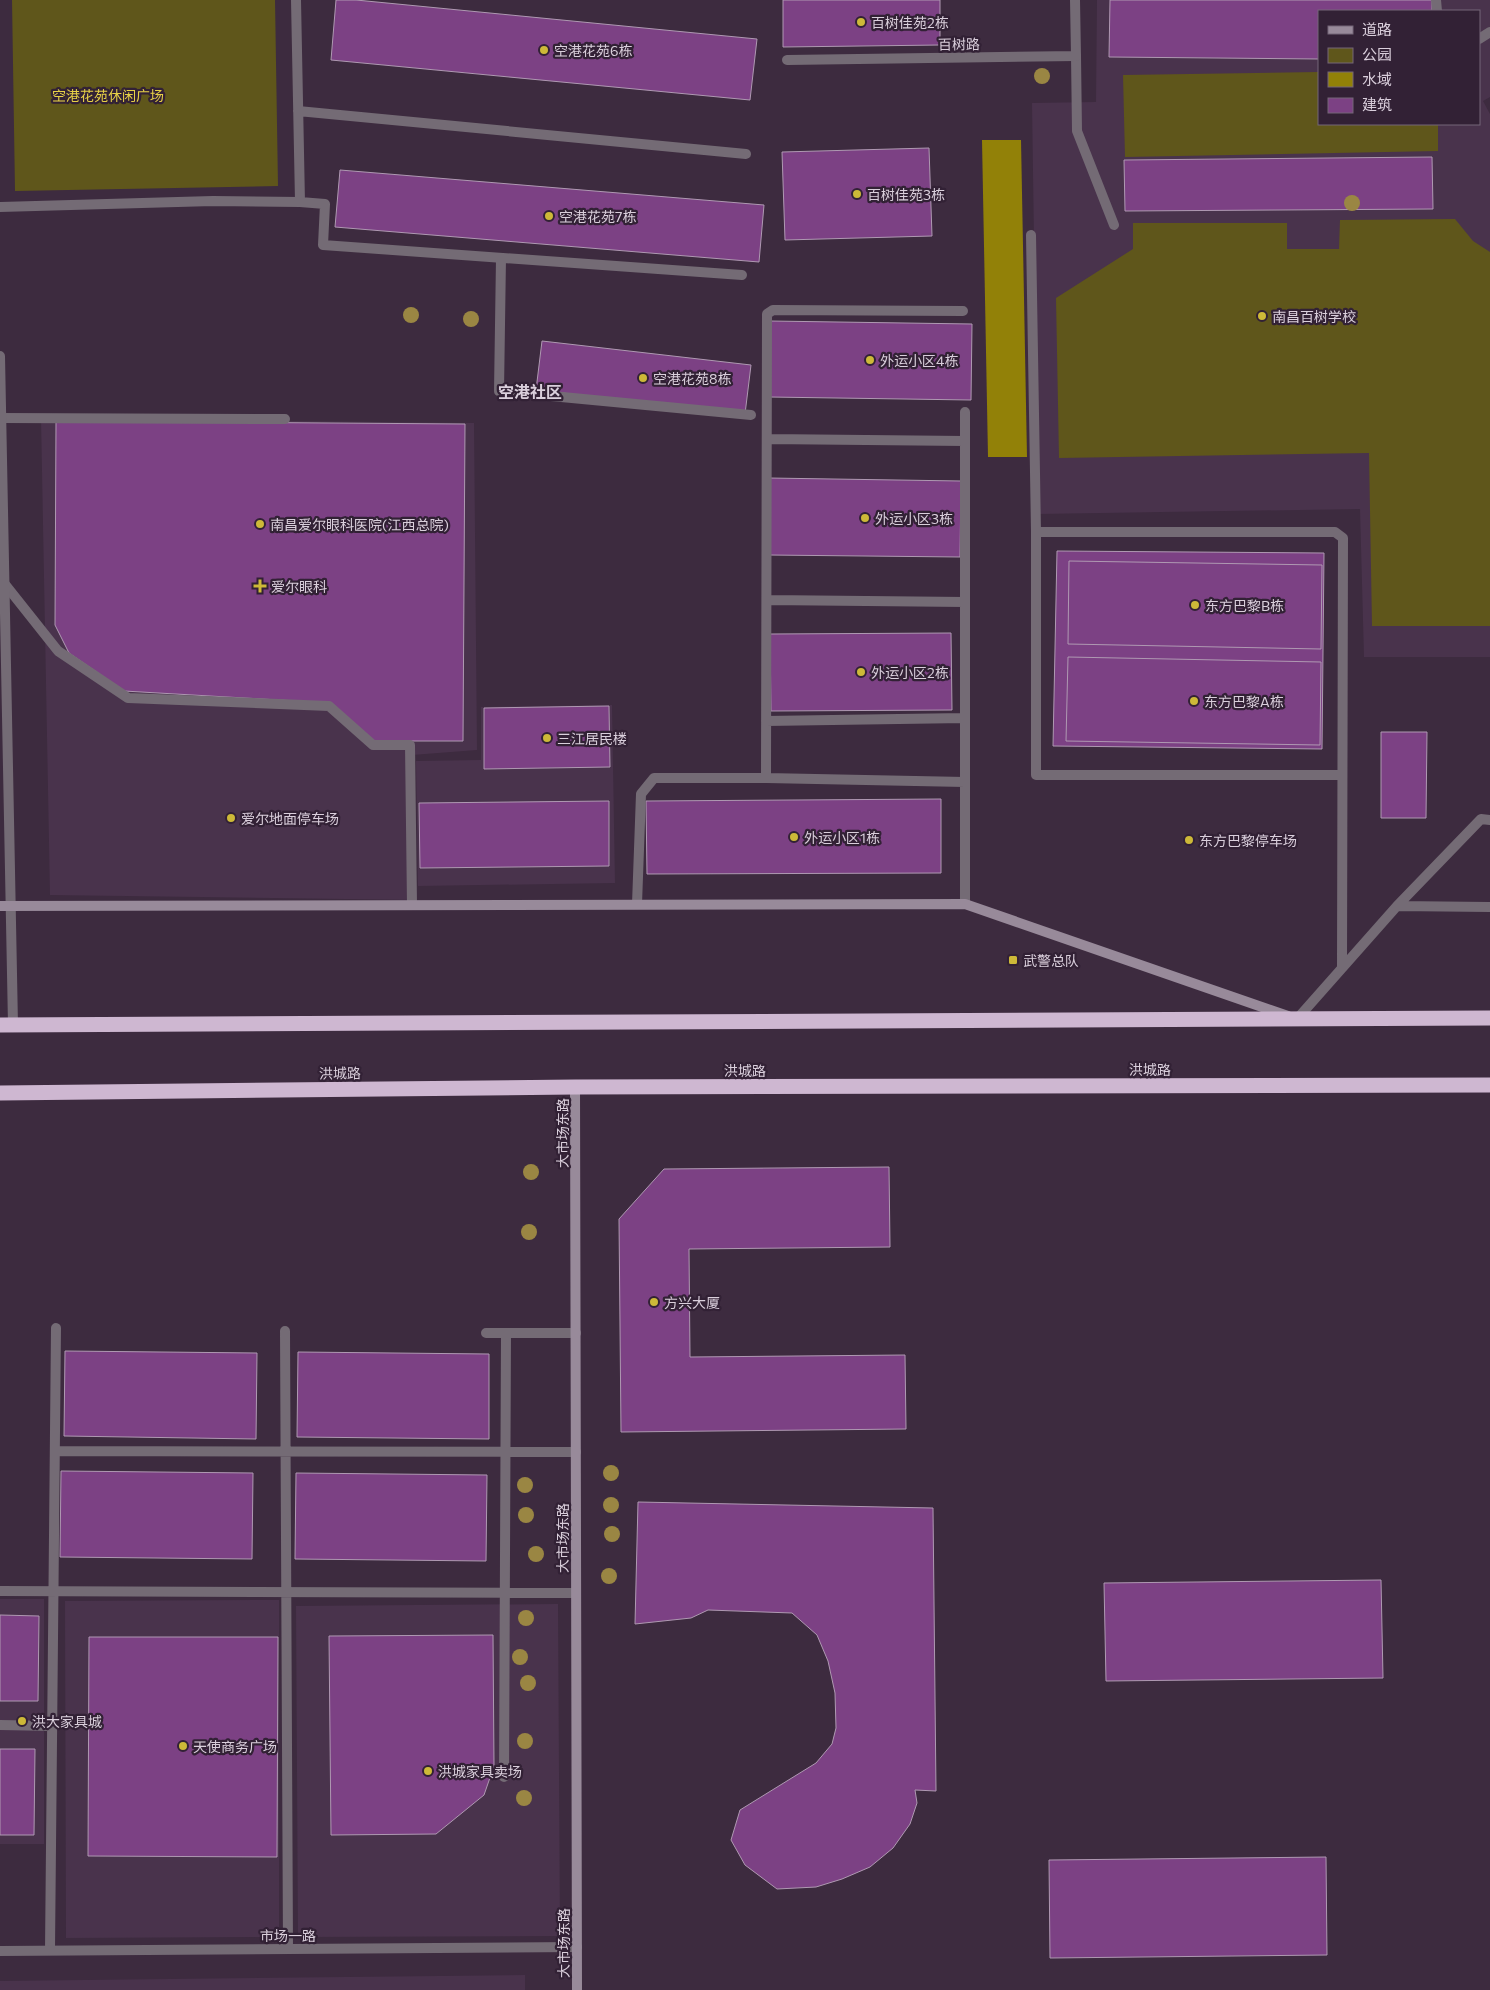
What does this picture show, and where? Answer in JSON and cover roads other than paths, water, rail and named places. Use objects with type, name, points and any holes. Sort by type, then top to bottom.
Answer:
[{"type":"highway","points":[[6,1024],[1490,1018]]},
{"type":"highway","name":"洪城路","points":[[0,1093],[575,1087],[1490,1084]]},
{"type":"main road","points":[[5,906],[965,904],[1297,1019]]},
{"type":"main road","name":"大市场东路","points":[[575,1087],[577,1990]]},
{"type":"street","points":[[296,0],[300,202]]},
{"type":"street","points":[[1075,0],[1077,131],[1114,225]]},
{"type":"street","name":"百树路","points":[[787,60],[1076,56]]},
{"type":"street","points":[[298,111],[746,154]]},
{"type":"street","points":[[0,207],[212,201],[325,204],[323,245],[742,275]]},
{"type":"street","points":[[1031,235],[1036,532],[1036,775],[1342,775]]},
{"type":"street","points":[[501,258],[499,391],[751,415]]},
{"type":"street","points":[[766,778],[767,314],[773,310],[963,311]]},
{"type":"street","points":[[0,356],[4,583],[6,1024]]},
{"type":"street","points":[[965,904],[966,412]]},
{"type":"street","points":[[1,418],[285,419]]},
{"type":"street","points":[[767,439],[966,441]]},
{"type":"street","points":[[1036,532],[1335,532],[1343,538],[1342,968]]},
{"type":"street","points":[[4,583],[58,652],[128,698],[328,706],[373,745],[410,745],[412,905]]},
{"type":"street","points":[[767,600],[965,602]]},
{"type":"street","points":[[766,721],[965,718]]},
{"type":"street","points":[[637,904],[641,794],[654,778],[965,782]]},
{"type":"street","points":[[1297,1019],[1397,906],[1481,820],[1490,820]]},
{"type":"street","points":[[1397,906],[1490,907]]},
{"type":"street","points":[[50,1950],[56,1328]]},
{"type":"street","points":[[285,1331],[288,1949]]},
{"type":"street","points":[[486,1333],[576,1333]]},
{"type":"street","points":[[504,1776],[506,1333]]},
{"type":"street","points":[[55,1451],[576,1452]]},
{"type":"street","points":[[0,1591],[576,1593]]},
{"type":"street","points":[[0,1725],[52,1726]]},
{"type":"street","name":"市场一路","points":[[0,1951],[577,1947]]},
{"type":"water","points":[[982,140],[1021,140],[1027,457],[988,457]]},
{"type":"place","name":"百树佳苑2栋","points":[[861,22]]},
{"type":"place","name":"空港花苑6栋","points":[[544,50]]},
{"type":"place","name":"百树佳苑3栋","points":[[857,194]]},
{"type":"place","name":"空港花苑7栋","points":[[549,216]]},
{"type":"place","name":"南昌百树学校","points":[[1262,316]]},
{"type":"place","name":"外运小区4栋","points":[[870,360]]},
{"type":"place","name":"空港花苑8栋","points":[[643,378]]},
{"type":"place","name":"外运小区3栋","points":[[865,518]]},
{"type":"place","name":"南昌爱尔眼科医院(江西总院)","points":[[260,524]]},
{"type":"place","name":"爱尔眼科","points":[[260,586]]},
{"type":"place","name":"东方巴黎B栋","points":[[1195,605]]},
{"type":"place","name":"外运小区2栋","points":[[861,672]]},
{"type":"place","name":"东方巴黎A栋","points":[[1194,701]]},
{"type":"place","name":"三江居民楼","points":[[547,738]]},
{"type":"place","name":"爱尔地面停车场","points":[[231,818]]},
{"type":"place","name":"外运小区1栋","points":[[794,837]]},
{"type":"place","name":"东方巴黎停车场","points":[[1189,840]]},
{"type":"place","name":"武警总队","points":[[1013,960]]},
{"type":"place","name":"方兴大厦","points":[[654,1302]]},
{"type":"place","name":"洪大家具城","points":[[22,1721]]},
{"type":"place","name":"天使商务广场","points":[[183,1746]]},
{"type":"place","name":"洪城家具卖场","points":[[428,1771]]},
{"type":"district","name":"空港社区","points":[[530,391]]},
{"type":"park label","name":"空港花苑休闲广场","points":[[108,95]]}]
